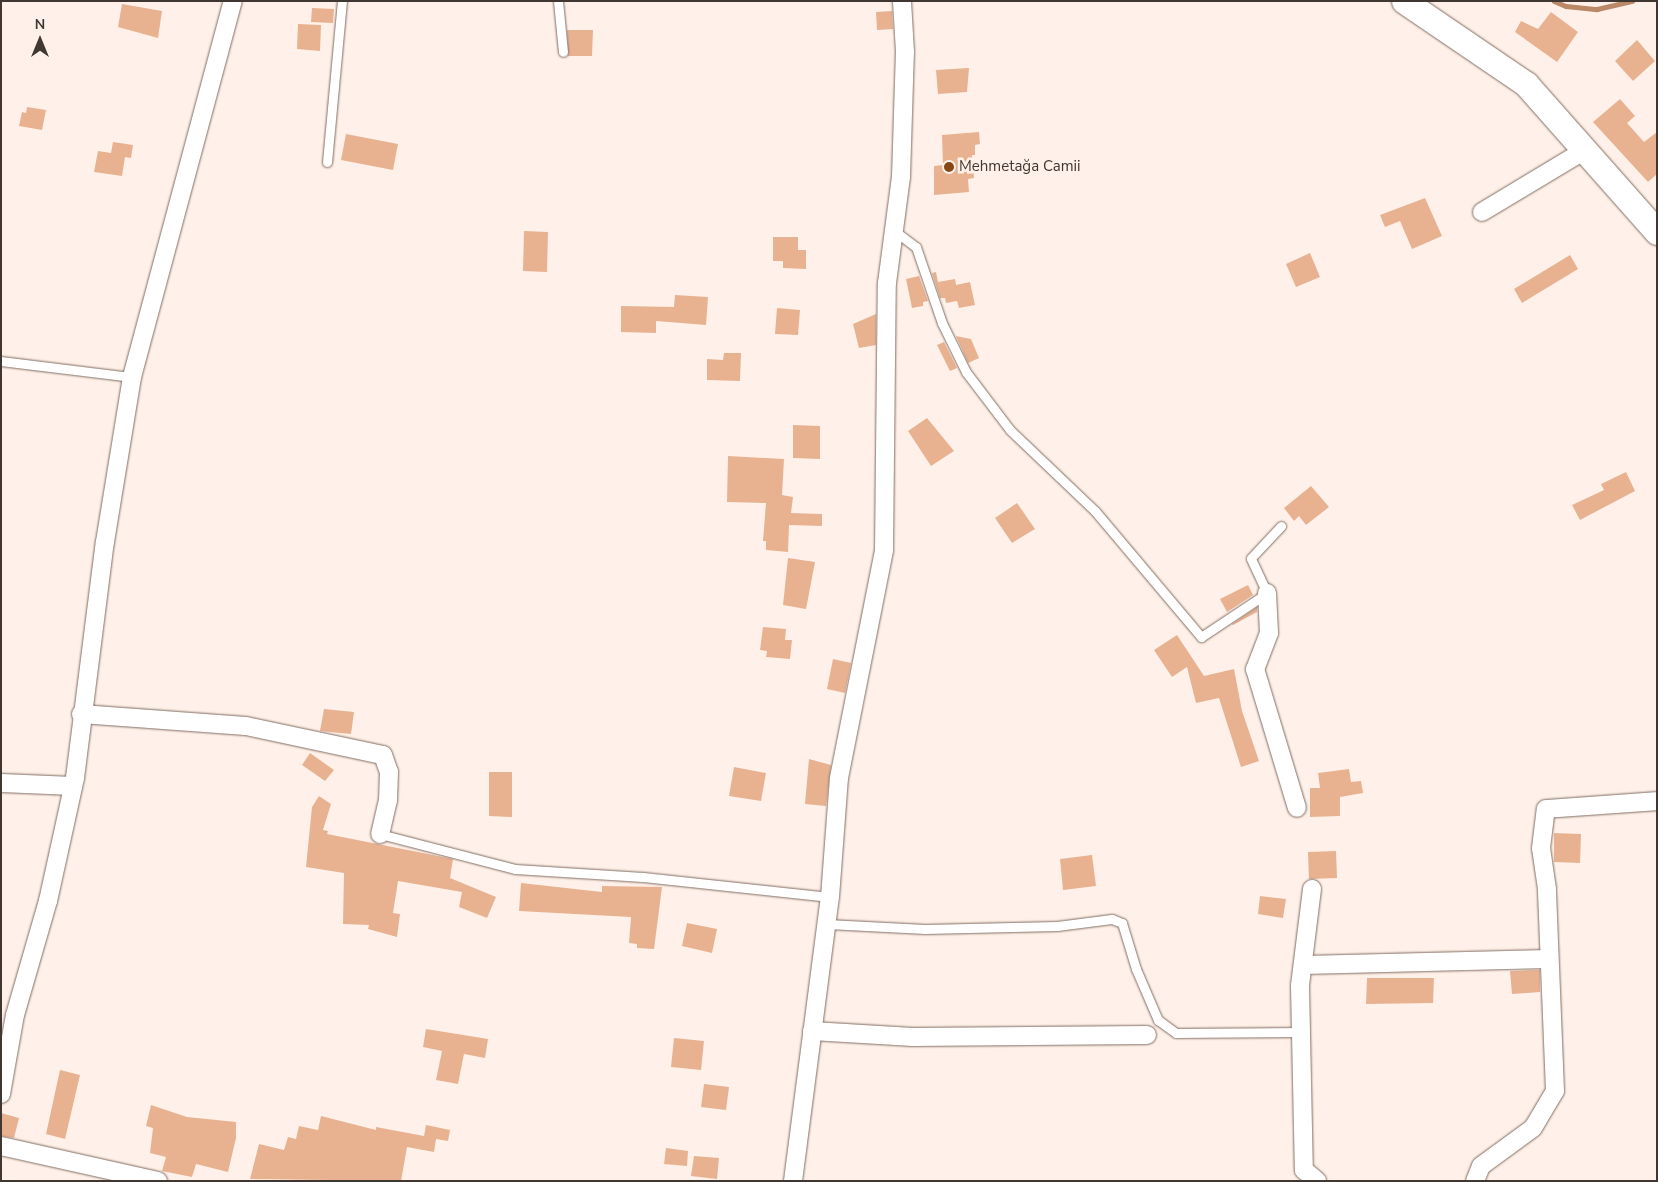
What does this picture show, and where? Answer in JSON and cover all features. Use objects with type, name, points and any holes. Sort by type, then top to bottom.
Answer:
[{"type":"street","points":[[1,1094],[15,1015],[48,901],[73,786],[81,714],[132,377],[233,1]]},
{"type":"street","points":[[793,1181],[827,924],[839,778],[884,550],[887,283],[896,232],[902,177],[904,81],[902,1]]},
{"type":"street","points":[[1404,1],[1526,84],[1657,232]]},
{"type":"street","points":[[1482,212],[1585,150]]},
{"type":"street","points":[[1268,593],[1269,634],[1255,669],[1297,808]]},
{"type":"street","points":[[81,714],[246,726],[383,755],[389,772],[388,800],[380,834]]},
{"type":"street","points":[[1,783],[73,786]]},
{"type":"street","points":[[1476,1181],[1480,1166],[1533,1128],[1555,1091],[1547,889],[1541,848],[1546,809],[1657,801]]},
{"type":"street","points":[[1312,889],[1303,964],[1301,1032],[1304,1170],[1317,1181]]},
{"type":"street","points":[[1303,964],[1549,959]]},
{"type":"street","points":[[812,1030],[913,1037],[1147,1036]]},
{"type":"street","points":[[1,1146],[158,1181]]},
{"type":"lane","points":[[327,162],[342,1]]},
{"type":"lane","points":[[558,1],[563,52]]},
{"type":"lane","points":[[896,232],[916,247],[942,323],[966,372],[999,416],[1094,511],[1201,637],[1268,593],[1251,558],[1281,526]]},
{"type":"lane","points":[[1,360],[132,377]]},
{"type":"lane","points":[[380,834],[515,869],[643,877],[830,897]]},
{"type":"lane","points":[[827,924],[925,930],[1057,926],[1112,920],[1122,923],[1136,969],[1158,1020],[1176,1032],[1301,1032]]},
{"type":"building","points":[[122,4],[162,11],[158,38],[118,27]]},
{"type":"building","points":[[312,8],[334,9],[333,23],[311,22]]},
{"type":"building","points":[[892,11],[893,29],[877,30],[876,12]]},
{"type":"building","points":[[1551,12],[1578,32],[1557,62],[1515,32],[1521,21],[1538,29]]},
{"type":"building","points":[[298,24],[321,25],[320,51],[297,49]]},
{"type":"building","points":[[567,30],[593,30],[592,56],[568,56]]},
{"type":"building","points":[[1637,40],[1655,61],[1633,81],[1615,61]]},
{"type":"building","points":[[969,68],[967,92],[938,94],[936,70]]},
{"type":"building","points":[[1620,99],[1635,116],[1627,123],[1644,142],[1657,132],[1657,174],[1648,182],[1593,122]]},
{"type":"building","points":[[27,107],[46,110],[42,130],[19,126],[22,112],[26,113]]},
{"type":"building","points":[[979,132],[980,144],[975,145],[975,155],[972,155],[974,178],[968,179],[969,192],[934,195],[934,166],[943,165],[942,135]]},
{"type":"building","points":[[346,134],[398,144],[393,170],[341,160]]},
{"type":"building","points":[[113,142],[133,145],[131,158],[125,157],[122,176],[94,172],[98,151],[111,153]]},
{"type":"building","points":[[1425,198],[1442,236],[1412,249],[1400,221],[1385,227],[1380,215]]},
{"type":"building","points":[[524,231],[548,232],[547,272],[523,271]]},
{"type":"building","points":[[773,237],[798,237],[798,250],[806,250],[806,269],[783,268],[783,261],[773,261]]},
{"type":"building","points":[[1310,253],[1320,277],[1296,287],[1286,264]]},
{"type":"building","points":[[1570,255],[1578,269],[1522,303],[1514,289]]},
{"type":"building","points":[[936,272],[938,282],[955,279],[956,285],[970,282],[975,305],[959,308],[957,301],[946,303],[945,298],[940,298],[932,273]]},
{"type":"building","points":[[919,276],[928,301],[923,302],[923,306],[912,308],[906,279]]},
{"type":"building","points":[[675,295],[708,297],[706,325],[656,321],[656,333],[621,332],[621,306],[674,307]]},
{"type":"building","points":[[777,308],[800,310],[798,335],[775,334]]},
{"type":"building","points":[[876,314],[876,345],[859,348],[853,324]]},
{"type":"building","points":[[956,336],[971,339],[979,358],[968,363]]},
{"type":"building","points":[[944,342],[957,368],[950,371],[937,345]]},
{"type":"building","points":[[724,353],[741,353],[740,381],[707,380],[707,359],[723,360]]},
{"type":"building","points":[[927,418],[954,451],[931,466],[908,431]]},
{"type":"building","points":[[793,425],[820,426],[820,459],[793,458]]},
{"type":"building","points":[[728,456],[784,459],[782,495],[793,497],[791,513],[822,514],[822,526],[789,525],[788,552],[766,550],[766,541],[763,541],[766,503],[727,502]]},
{"type":"building","points":[[1626,472],[1635,491],[1580,520],[1572,505],[1604,490],[1601,484]]},
{"type":"building","points":[[1311,486],[1329,507],[1306,525],[1299,516],[1294,521],[1284,508]]},
{"type":"building","points":[[1017,503],[1035,529],[1012,543],[995,518]]},
{"type":"building","points":[[788,558],[815,562],[806,609],[783,605]]},
{"type":"building","points":[[1248,585],[1253,595],[1227,612],[1220,599]]},
{"type":"building","points":[[1257,607],[1257,612],[1232,624]]},
{"type":"building","points":[[763,627],[786,629],[785,640],[792,640],[790,659],[766,657],[767,651],[760,650]]},
{"type":"building","points":[[1177,635],[1204,676],[1234,669],[1242,711],[1259,761],[1241,767],[1219,698],[1196,703],[1187,667],[1172,677],[1154,650]]},
{"type":"building","points":[[833,659],[851,663],[845,693],[827,689]]},
{"type":"building","points":[[324,709],[354,712],[351,734],[320,731]]},
{"type":"building","points":[[310,753],[334,770],[325,781],[302,765]]},
{"type":"building","points":[[809,759],[831,765],[826,806],[805,804]]},
{"type":"building","points":[[734,767],[766,773],[761,801],[729,796]]},
{"type":"building","points":[[1349,769],[1351,782],[1361,781],[1363,793],[1340,797],[1340,816],[1310,817],[1310,788],[1320,788],[1318,773]]},
{"type":"building","points":[[489,772],[512,772],[512,817],[489,816]]},
{"type":"building","points":[[319,796],[331,804],[323,830],[328,831],[327,834],[453,859],[450,878],[496,897],[487,918],[459,907],[462,892],[398,881],[393,913],[400,914],[397,937],[368,929],[369,925],[343,924],[344,873],[306,867],[312,807]]},
{"type":"building","points":[[1554,833],[1581,834],[1580,863],[1554,862]]},
{"type":"building","points":[[1336,851],[1337,878],[1309,879],[1308,852]]},
{"type":"building","points":[[1092,855],[1096,886],[1063,890],[1060,859]]},
{"type":"building","points":[[521,883],[602,892],[602,886],[662,887],[654,949],[637,948],[637,944],[629,943],[631,917],[519,911]]},
{"type":"building","points":[[1260,896],[1286,899],[1283,918],[1258,914]]},
{"type":"building","points":[[687,923],[717,929],[712,953],[682,946]]},
{"type":"building","points":[[1540,970],[1540,992],[1512,994],[1510,971]]},
{"type":"building","points":[[1367,978],[1434,978],[1433,1003],[1366,1004]]},
{"type":"building","points":[[426,1029],[488,1039],[485,1058],[464,1054],[458,1084],[436,1080],[442,1051],[423,1047]]},
{"type":"building","points":[[674,1038],[704,1041],[701,1070],[671,1067]]},
{"type":"building","points":[[60,1070],[80,1075],[65,1139],[46,1134]]},
{"type":"building","points":[[704,1084],[729,1087],[726,1110],[701,1107]]},
{"type":"building","points":[[151,1105],[187,1117],[236,1122],[236,1138],[228,1172],[196,1164],[192,1177],[162,1171],[166,1157],[150,1153],[153,1128],[146,1126]]},
{"type":"building","points":[[1,1113],[19,1118],[14,1138],[1,1136]]},
{"type":"building","points":[[321,1116],[376,1130],[376,1127],[424,1136],[426,1125],[450,1130],[448,1141],[436,1139],[434,1152],[407,1147],[401,1181],[250,1179],[259,1144],[284,1150],[288,1137],[296,1139],[299,1126],[318,1130]]},
{"type":"building","points":[[666,1148],[688,1151],[687,1166],[664,1164]]},
{"type":"building","points":[[694,1156],[719,1158],[717,1179],[691,1176]]},
{"type":"waterway","points":[[1554,1],[1566,6],[1597,9],[1632,1]]},
{"type":"place","name":"Mehmetağa Camii","points":[[949,167]]}]
